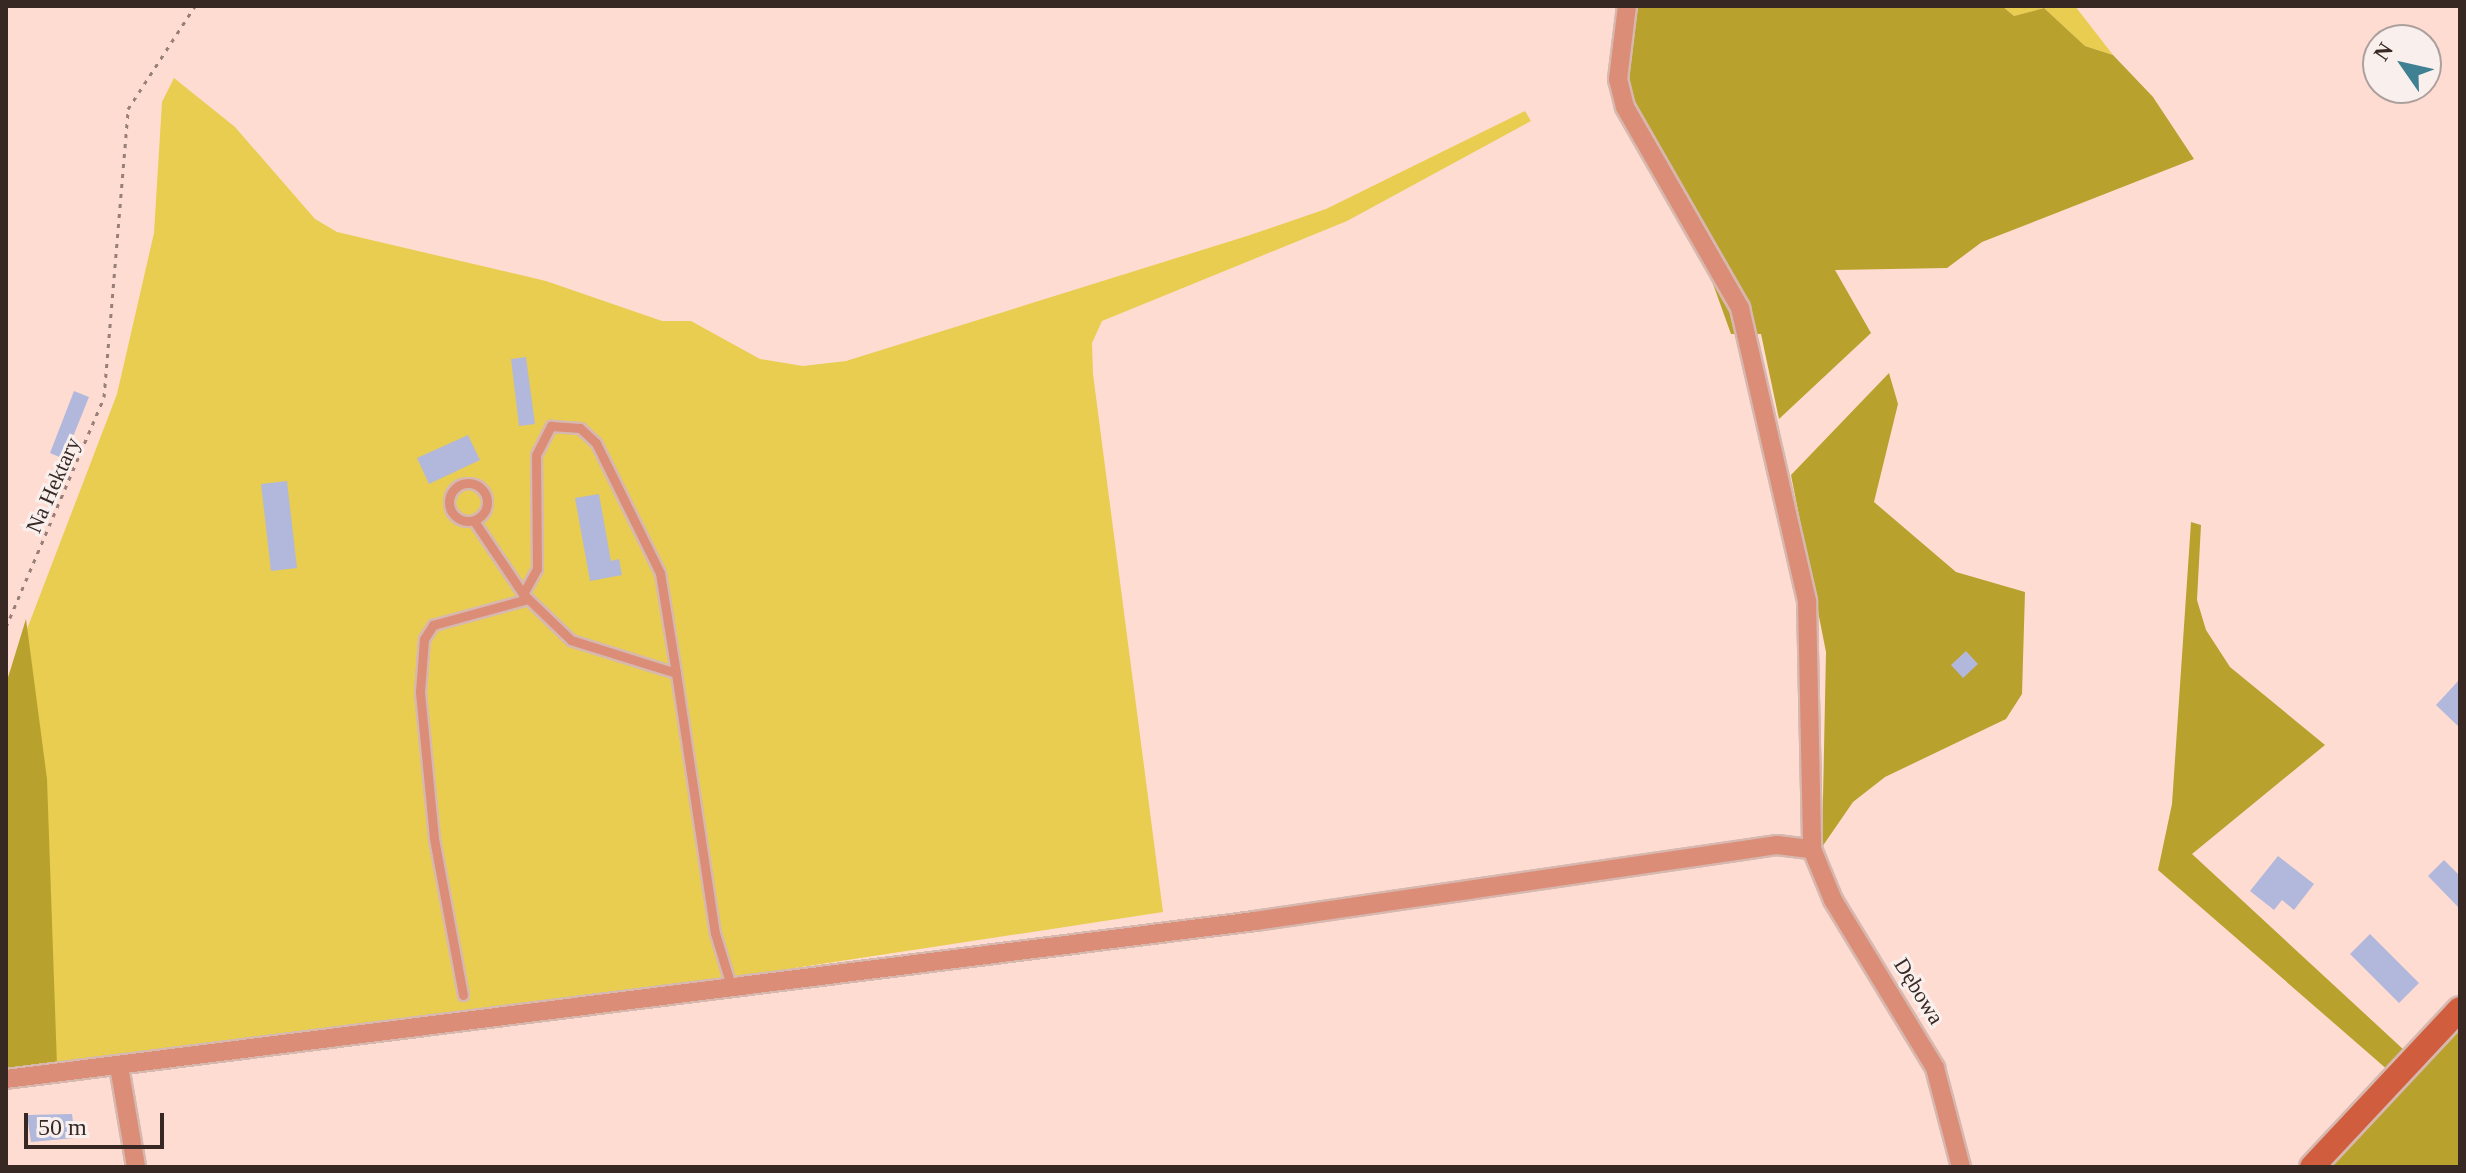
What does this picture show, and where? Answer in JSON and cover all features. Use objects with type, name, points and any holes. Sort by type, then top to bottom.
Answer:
[{"type":"street","points":[[6,1079],[732,989],[1664,867],[1777,845],[1812,849],[1807,601],[1740,308],[1625,107],[1618,79],[1627,6]]},
{"type":"street","name":"Dębowa","points":[[1812,849],[1833,900],[1935,1068],[1961,1167]]},
{"type":"street","points":[[2312,1167],[2460,1009]]},
{"type":"street","points":[[119,1066],[136,1167]]},
{"type":"lane","points":[[526,596],[537,569],[540,443],[551,426],[580,428],[596,443],[660,573],[715,933],[732,989]]},
{"type":"lane","points":[[474,521],[485,512],[487,494],[466,482],[448,498],[452,514],[474,521],[526,596],[595,652],[676,673]]},
{"type":"lane","points":[[463,995],[432,822],[420,692],[424,639],[433,625],[526,596]]},
{"type":"path","name":"Na Hektary","points":[[6,627],[104,397],[128,109],[195,6]]},
{"type":"shaded area","points":[[1618,6],[2002,6],[2014,16],[2044,8],[2085,46],[2113,55],[2153,97],[2194,159],[1982,242],[1947,268],[1835,270],[1871,333],[1779,419],[1761,334],[1731,334],[1704,259],[1625,116]]},
{"type":"shaded area","points":[[2002,6],[2075,6],[2113,55],[2085,46],[2044,8],[2014,16]]},
{"type":"shaded area","points":[[174,78],[235,127],[315,219],[337,232],[546,281],[662,321],[691,321],[760,359],[803,366],[846,361],[1247,236],[1326,209],[1525,111],[1531,121],[1347,221],[1102,321],[1092,343],[1093,374],[1163,912],[710,981],[6,1072],[6,684],[117,394],[154,233],[162,102]]},
{"type":"shaded area","points":[[1889,373],[1898,404],[1874,502],[1956,572],[2025,592],[2022,694],[2006,719],[1885,777],[1853,802],[1822,847],[1826,652],[1791,475]]},
{"type":"shaded area","points":[[2191,522],[2201,525],[2197,600],[2206,630],[2230,667],[2325,745],[2192,854],[2404,1050],[2389,1071],[2158,870],[2172,804]]},
{"type":"shaded area","points":[[26,619],[47,779],[57,1066],[6,1072],[6,684]]},
{"type":"shaded area","points":[[2460,1022],[2460,1167],[2333,1167],[2329,1163]]},
{"type":"building","points":[[526,357],[535,424],[519,426],[511,359]]},
{"type":"building","points":[[74,391],[89,397],[64,459],[50,453]]},
{"type":"building","points":[[468,435],[480,460],[429,484],[417,458]]},
{"type":"building","points":[[287,481],[297,568],[271,571],[261,484]]},
{"type":"building","points":[[599,494],[611,561],[619,559],[622,575],[590,581],[575,498]]},
{"type":"building","points":[[1966,651],[1978,664],[1963,678],[1951,665]]},
{"type":"building","points":[[2460,679],[2460,728],[2436,705]]},
{"type":"building","points":[[2278,856],[2314,884],[2294,910],[2282,900],[2274,910],[2250,891]]},
{"type":"building","points":[[2444,860],[2460,876],[2460,909],[2428,876]]},
{"type":"building","points":[[2370,934],[2419,983],[2399,1003],[2350,954]]},
{"type":"building","points":[[72,1114],[75,1138],[31,1142],[27,1115]]}]
